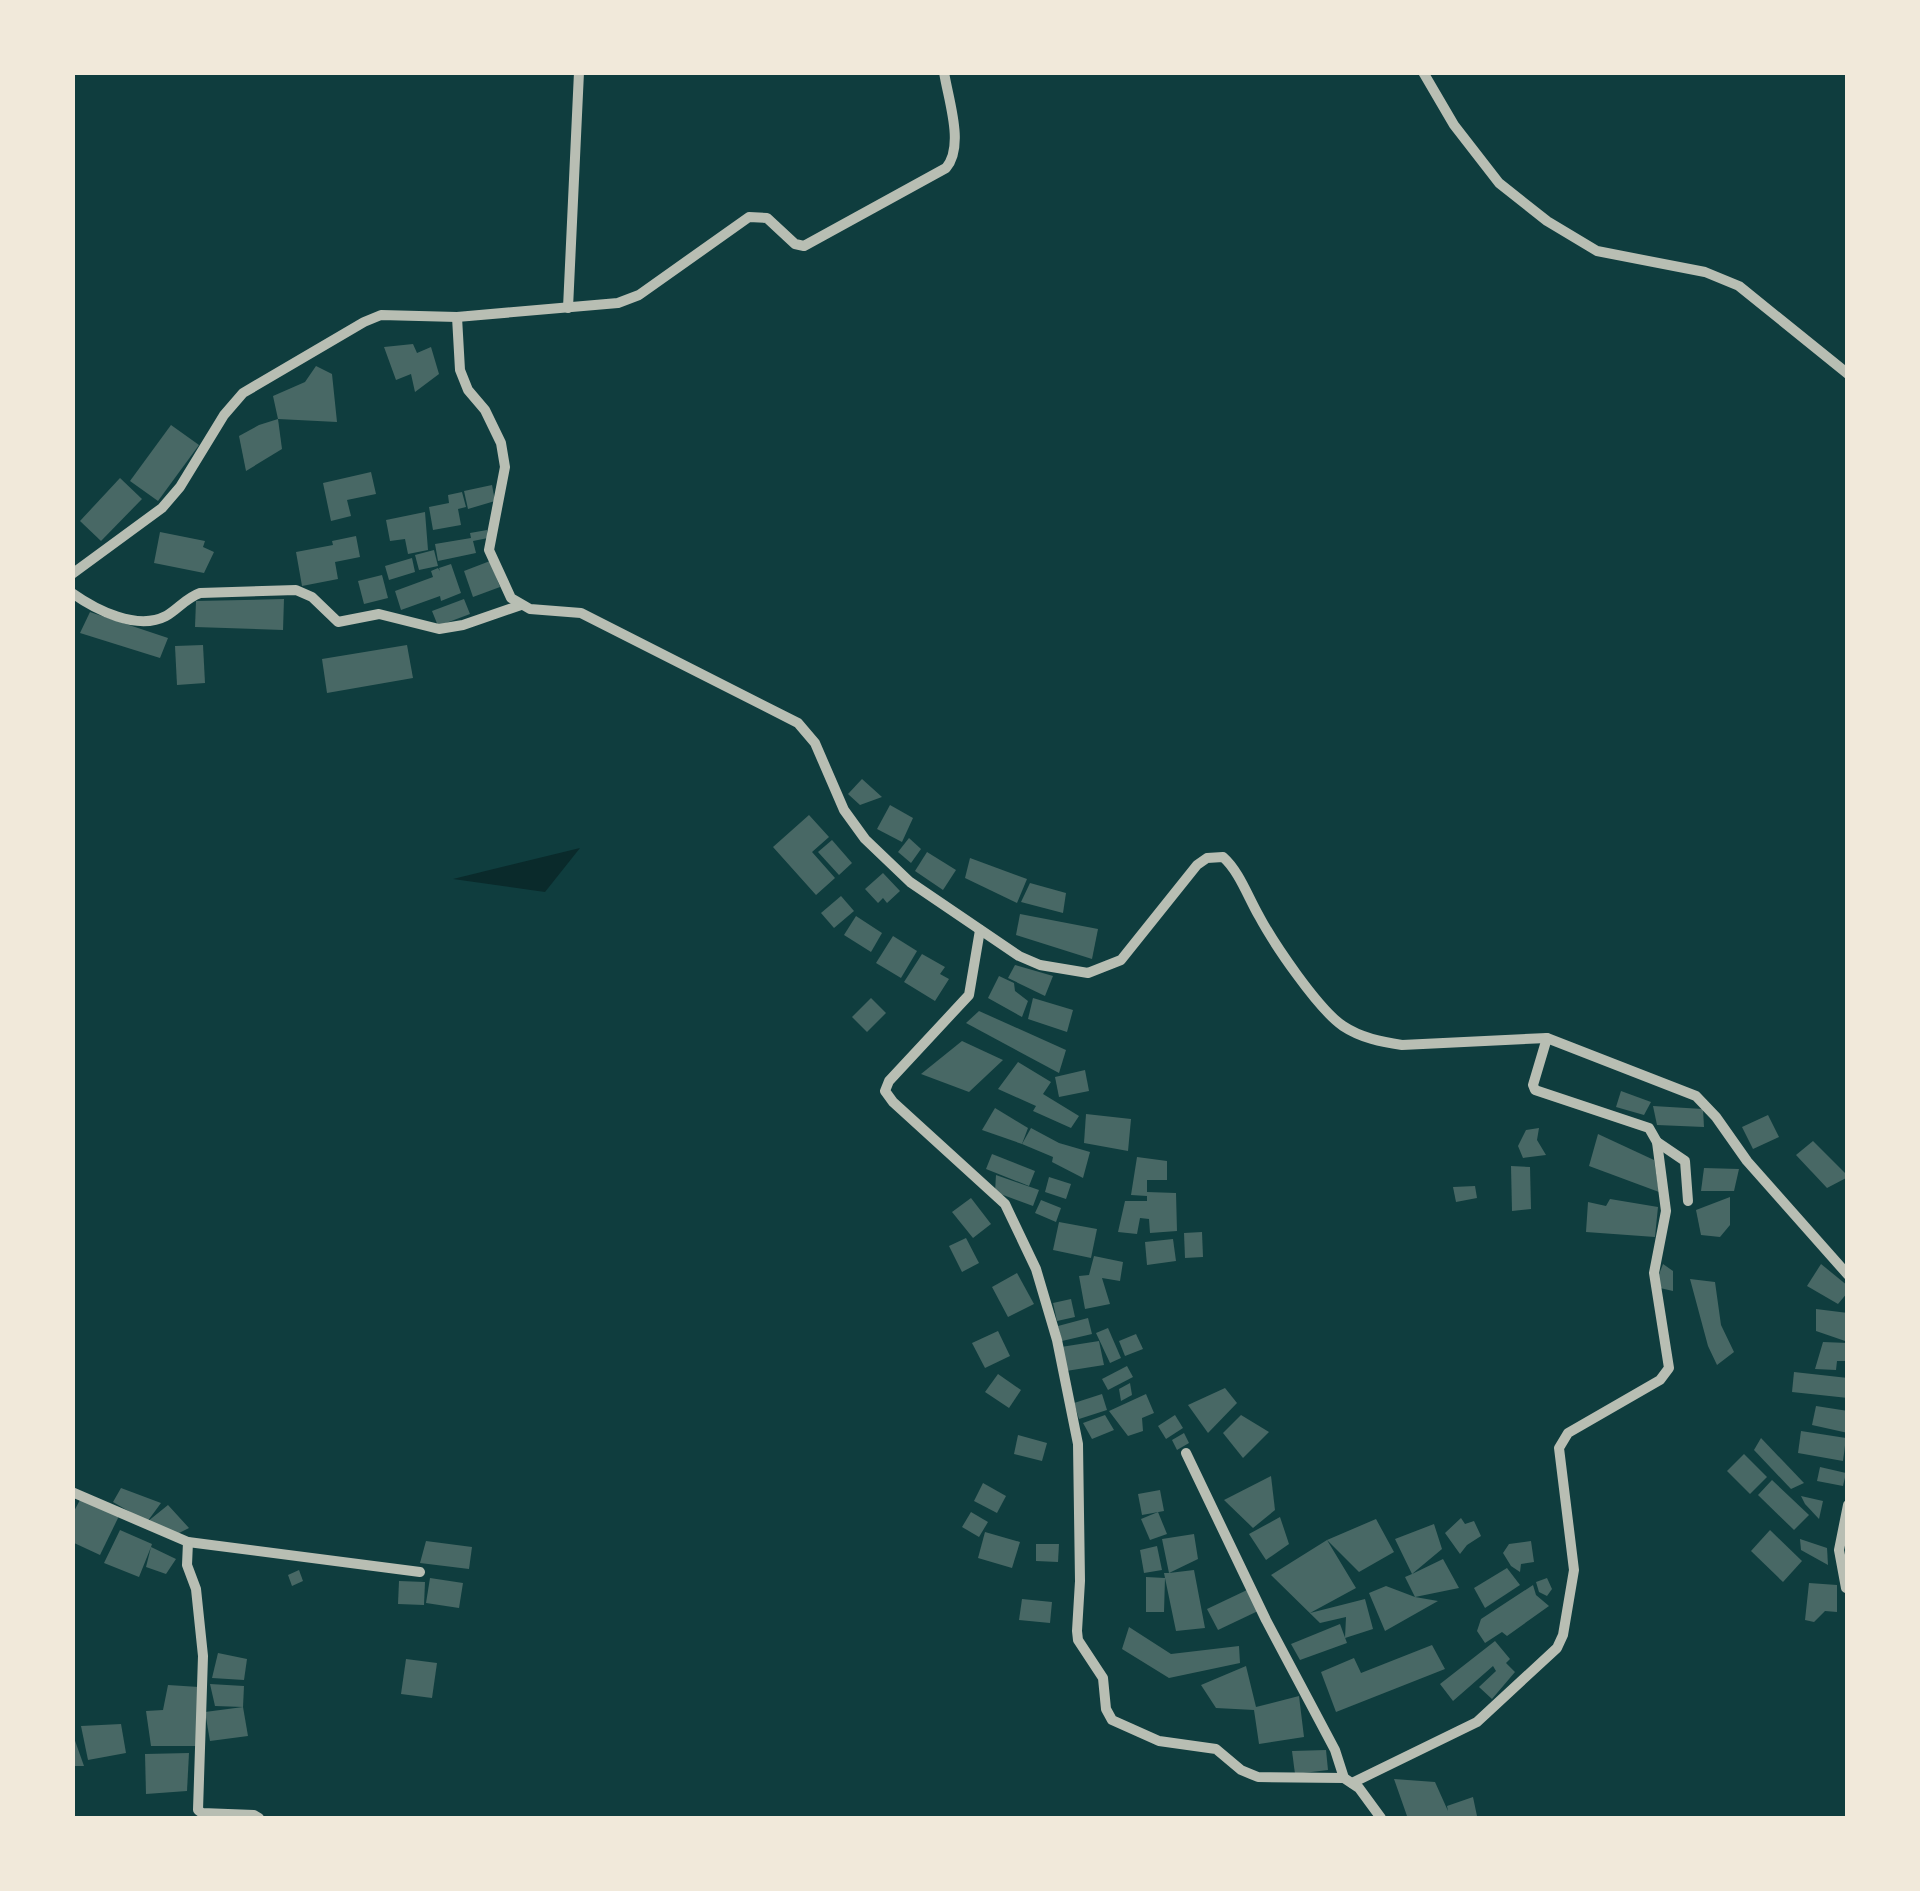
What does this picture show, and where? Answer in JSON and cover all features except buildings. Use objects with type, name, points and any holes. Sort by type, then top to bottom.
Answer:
[{"type":"street","points":[[568,308],[579,72]]},
{"type":"street","points":[[72,574],[162,508],[180,488],[224,415],[255,384],[381,314],[458,317],[618,303],[638,295],[755,215],[766,218],[795,244],[812,244],[946,168],[955,146],[944,72]]},
{"type":"street","points":[[1423,72],[1454,125],[1499,182],[1547,221],[1597,250],[1706,272],[1739,286],[1848,374]]},
{"type":"street","points":[[458,317],[460,370],[468,390],[489,417],[504,454],[489,550],[504,588],[521,605]]},
{"type":"street","points":[[72,593],[98,609],[144,620],[163,618],[190,596],[200,593],[296,590],[312,597],[338,622],[379,614],[439,629],[521,605],[581,613],[798,723],[815,743],[844,810],[865,839],[910,882],[1020,956],[1040,965],[1088,972],[1121,960],[1197,866],[1207,858],[1223,857],[1232,866],[1270,936],[1328,1014],[1343,1026],[1380,1042],[1402,1045],[1548,1038],[1696,1096],[1747,1161],[1848,1275]]},
{"type":"street","points":[[980,930],[969,995],[889,1081],[885,1091],[892,1102],[1005,1204],[1036,1269],[1058,1340],[1078,1444],[1078,1640],[1103,1678],[1108,1714],[1112,1720],[1159,1741],[1216,1750],[1241,1770],[1258,1777],[1348,1781],[1476,1722],[1562,1642],[1574,1570],[1559,1448],[1568,1433],[1660,1380],[1669,1368],[1654,1283],[1666,1211],[1657,1142],[1650,1128],[1535,1090],[1533,1084],[1548,1038]]},
{"type":"street","points":[[1657,1142],[1685,1160],[1688,1201]]},
{"type":"street","points":[[1186,1453],[1348,1781],[1381,1818]]},
{"type":"street","points":[[72,1492],[188,1542],[420,1572]]},
{"type":"street","points":[[1846,1588],[1839,1550],[1848,1505]]},
{"type":"street","points":[[188,1542],[186,1565],[196,1589],[204,1656],[198,1810],[259,1818]]},
{"type":"water","points":[[580,848],[545,892],[453,879]]}]
